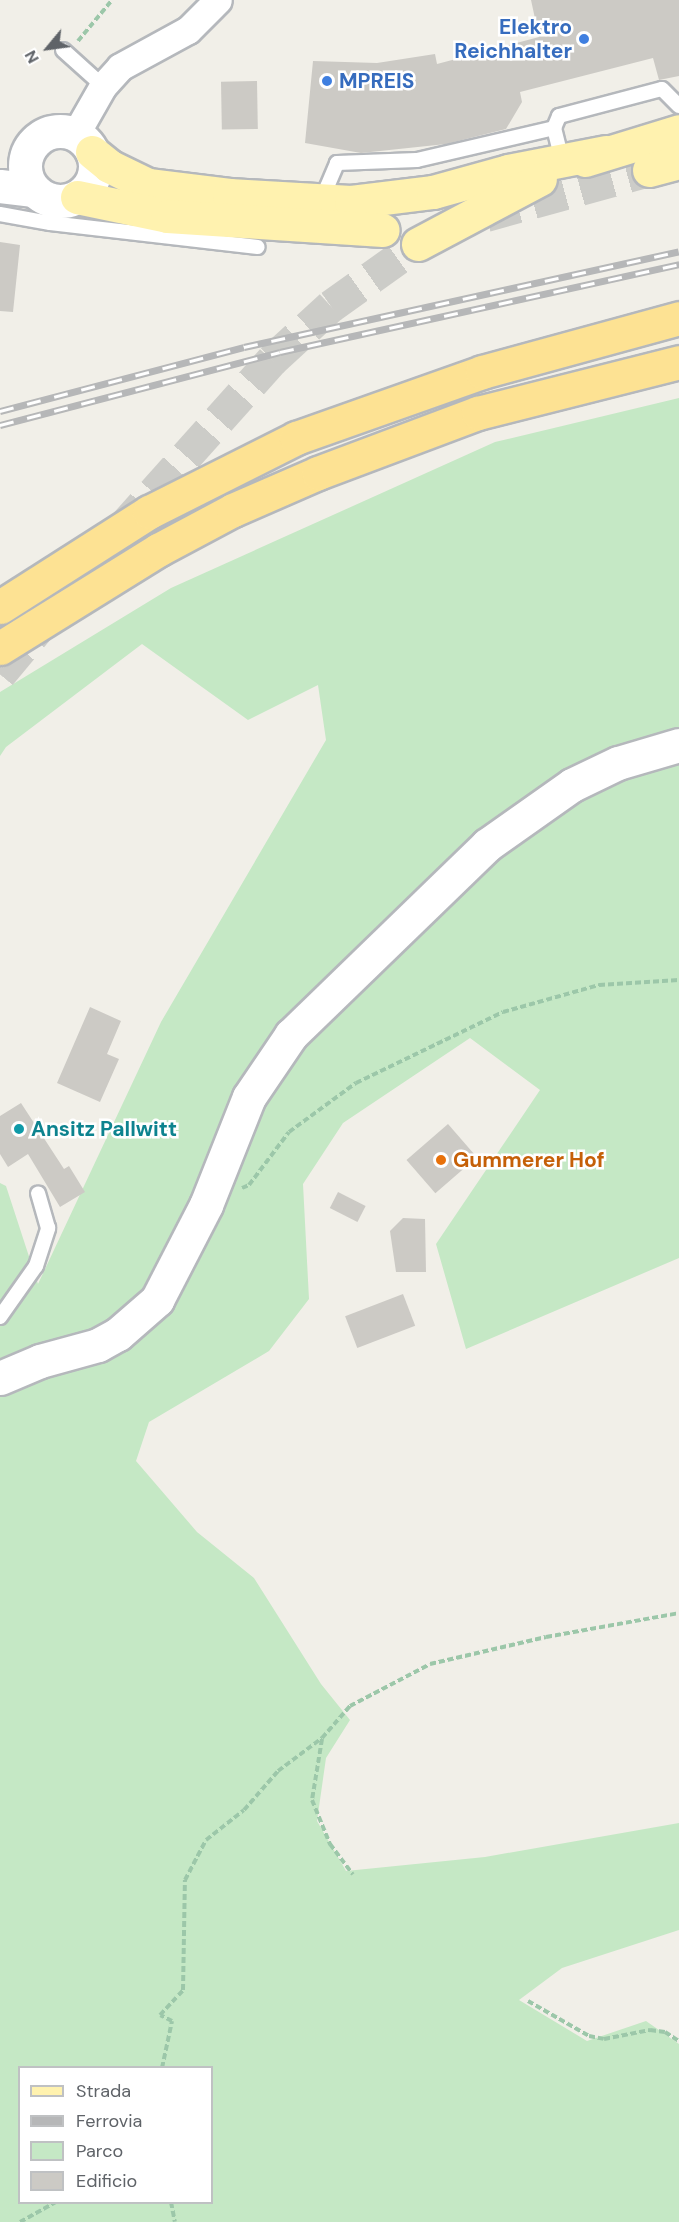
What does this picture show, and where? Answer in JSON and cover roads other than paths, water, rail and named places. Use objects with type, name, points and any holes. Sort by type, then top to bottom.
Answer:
[{"type":"highway","points":[[0,607],[149,512],[296,438],[482,372],[679,318]]},
{"type":"highway","points":[[0,648],[158,550],[233,510],[318,473],[478,413],[679,362]]},
{"type":"main road","points":[[83,143],[109,166],[148,185],[327,201],[395,199],[606,152],[679,131]]},
{"type":"main road","points":[[418,244],[525,185],[606,152]]},
{"type":"main road","points":[[54,203],[167,216],[383,230]]},
{"type":"street","points":[[83,143],[103,86],[120,67],[188,30],[218,0]]},
{"type":"street","points":[[0,186],[54,203],[86,191],[95,172],[83,143],[64,131],[42,136],[14,158],[25,166],[54,203]]},
{"type":"street","points":[[0,1378],[40,1361],[98,1345],[137,1320],[158,1300],[174,1274],[206,1205],[249,1097],[291,1035],[487,845],[572,785],[618,763],[679,745]]},
{"type":"lane","points":[[65,52],[103,86]]},
{"type":"lane","points":[[562,160],[554,128],[558,116],[662,89],[679,106]]},
{"type":"lane","points":[[327,201],[327,187],[337,163],[428,158],[554,128]]},
{"type":"lane","points":[[0,214],[54,203],[258,247]]},
{"type":"lane","points":[[0,1317],[36,1266],[45,1238],[48,1228],[38,1193]]},
{"type":"tunnel","points":[[486,215],[649,170]]},
{"type":"tunnel","points":[[0,674],[121,529],[272,360],[331,306],[418,244]]},
{"type":"railway","points":[[0,411],[244,347],[679,251]]},
{"type":"railway","points":[[0,425],[280,352],[679,264]]},
{"type":"place","name":"Elektro Reichhalter","points":[[584,39]]},
{"type":"place","name":"MPREIS","points":[[327,81]]},
{"type":"place","name":"Ansitz Pallwitt","points":[[19,1129]]},
{"type":"place","name":"Gummerer Hof","points":[[441,1160]]}]
